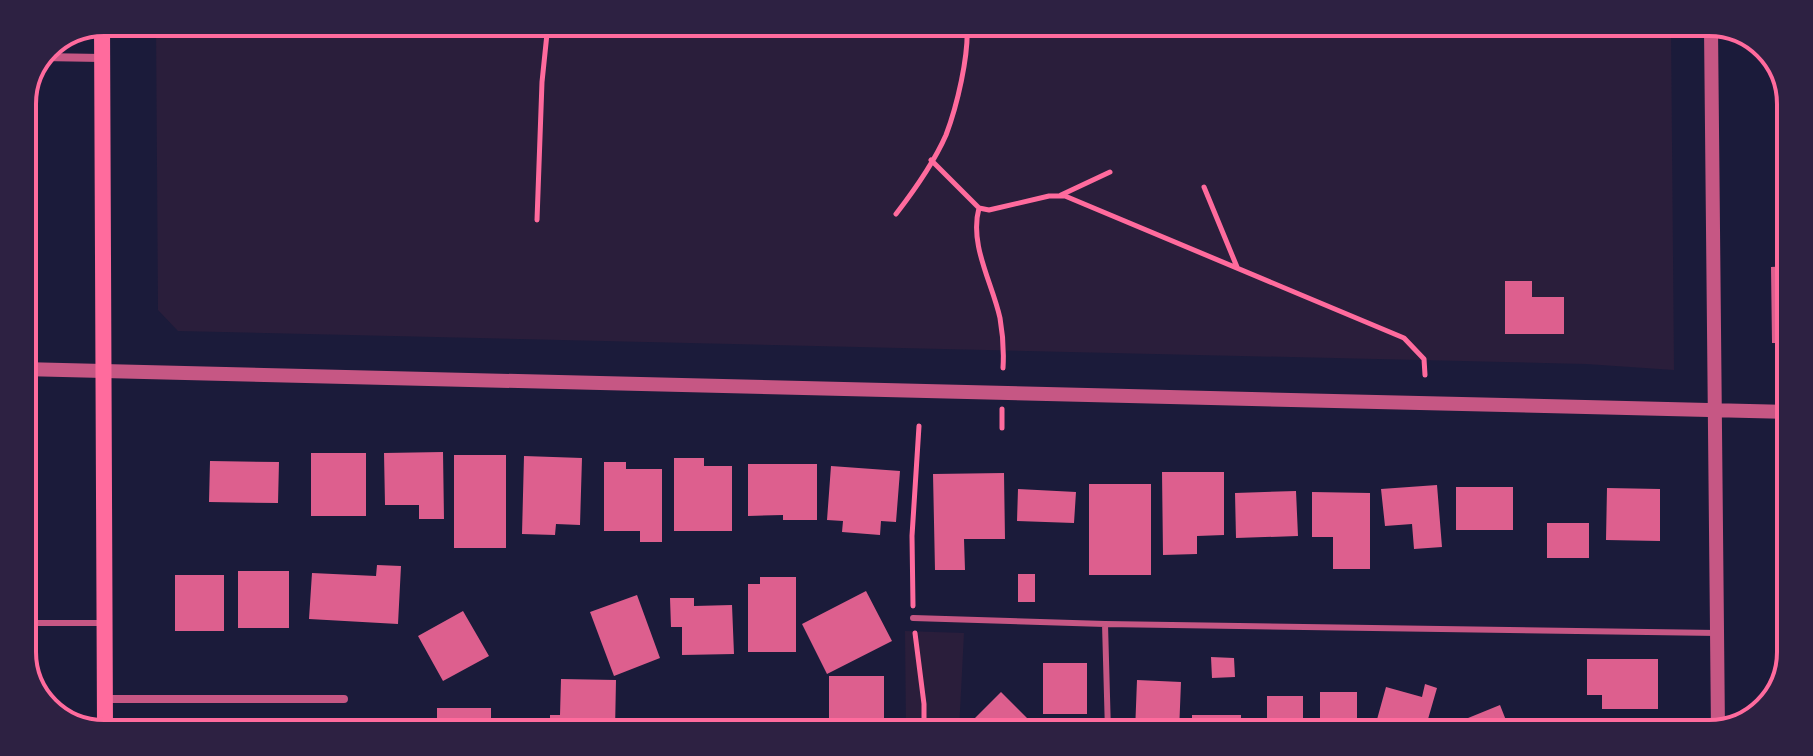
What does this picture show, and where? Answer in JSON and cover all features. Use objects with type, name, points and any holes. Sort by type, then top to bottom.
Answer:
[{"type":"main road","points":[[102,36],[105,720]]},
{"type":"street","points":[[1711,36],[1718,719]]},
{"type":"street","points":[[55,57],[102,58]]},
{"type":"street","points":[[36,369],[1777,412]]},
{"type":"street","points":[[105,699],[344,699]]},
{"type":"lane","points":[[913,618],[1105,624],[1718,633]]},
{"type":"lane","points":[[36,623],[104,623]]},
{"type":"lane","points":[[1105,624],[1108,720]]},
{"type":"path","points":[[537,220],[547,36]]},
{"type":"path","points":[[896,214],[945,136],[961,81],[966,36]]},
{"type":"path","points":[[931,160],[979,208],[989,210],[1060,196],[1110,172]]},
{"type":"path","points":[[1204,187],[1238,268]]},
{"type":"path","points":[[1060,196],[1075,199],[1404,338],[1424,359],[1425,375]]},
{"type":"path","points":[[979,208],[975,222],[979,251],[999,316],[1004,341],[1003,368]]},
{"type":"path","points":[[1002,407],[1002,428]]},
{"type":"path","points":[[913,607],[912,536],[919,426]]},
{"type":"path","points":[[915,630],[924,720]]},
{"type":"shaded area","points":[[156,36],[1671,36],[1674,370],[1586,364],[178,331],[158,310]]},
{"type":"shaded area","points":[[905,631],[964,633],[960,720],[906,720]]},
{"type":"building","points":[[1771,267],[1777,267],[1777,343],[1772,343]]},
{"type":"building","points":[[1505,281],[1532,281],[1532,297],[1564,297],[1564,334],[1505,334]]},
{"type":"building","points":[[443,452],[444,519],[419,519],[419,505],[385,505],[384,453]]},
{"type":"building","points":[[311,453],[366,453],[366,516],[311,516]]},
{"type":"building","points":[[454,455],[506,455],[506,548],[454,548]]},
{"type":"building","points":[[524,456],[582,458],[580,525],[556,524],[555,535],[522,534]]},
{"type":"building","points":[[674,458],[704,458],[704,466],[732,466],[732,531],[674,531]]},
{"type":"building","points":[[210,461],[279,462],[278,503],[209,502]]},
{"type":"building","points":[[604,462],[626,462],[626,469],[662,469],[662,542],[640,542],[640,531],[604,531]]},
{"type":"building","points":[[748,464],[817,464],[817,520],[783,520],[783,515],[748,516]]},
{"type":"building","points":[[831,466],[900,471],[896,522],[881,521],[880,535],[842,532],[843,521],[827,520]]},
{"type":"building","points":[[1162,472],[1224,472],[1224,535],[1197,536],[1197,554],[1163,555]]},
{"type":"building","points":[[1004,473],[1005,539],[964,539],[965,570],[935,570],[933,474]]},
{"type":"building","points":[[1089,484],[1151,484],[1151,575],[1089,575]]},
{"type":"building","points":[[1437,485],[1442,547],[1414,549],[1412,524],[1385,526],[1381,489]]},
{"type":"building","points":[[1456,487],[1513,487],[1513,530],[1456,530]]},
{"type":"building","points":[[1607,488],[1660,489],[1660,541],[1606,540]]},
{"type":"building","points":[[1018,489],[1076,492],[1074,523],[1017,521]]},
{"type":"building","points":[[1296,491],[1298,536],[1236,538],[1235,493]]},
{"type":"building","points":[[1312,492],[1370,493],[1370,569],[1333,569],[1333,537],[1312,537]]},
{"type":"building","points":[[1547,523],[1589,523],[1589,558],[1547,558]]},
{"type":"building","points":[[377,565],[401,566],[398,624],[309,619],[312,573],[376,576]]},
{"type":"building","points":[[238,571],[289,571],[289,628],[238,628]]},
{"type":"building","points":[[1018,574],[1035,574],[1035,602],[1018,602]]},
{"type":"building","points":[[175,575],[224,575],[224,631],[175,631]]},
{"type":"building","points":[[760,577],[796,577],[796,652],[748,652],[748,584],[760,584]]},
{"type":"building","points":[[866,591],[892,641],[827,674],[802,624]]},
{"type":"building","points":[[637,595],[660,658],[614,676],[590,612]]},
{"type":"building","points":[[670,598],[694,598],[694,606],[732,605],[734,654],[682,655],[682,627],[671,627]]},
{"type":"building","points":[[463,611],[489,656],[443,681],[418,636]]},
{"type":"building","points":[[1211,657],[1234,658],[1235,677],[1212,678]]},
{"type":"building","points":[[1587,659],[1658,659],[1658,709],[1602,709],[1602,695],[1587,695]]},
{"type":"building","points":[[1043,663],[1087,663],[1087,714],[1043,714]]},
{"type":"building","points":[[829,676],[884,676],[884,720],[829,720]]},
{"type":"building","points":[[561,679],[616,680],[615,720],[550,720],[550,715],[560,715]]},
{"type":"building","points":[[1137,680],[1181,682],[1179,720],[1135,720]]},
{"type":"building","points":[[1425,684],[1437,688],[1428,720],[1377,720],[1386,687],[1422,697]]},
{"type":"building","points":[[1001,692],[1029,720],[975,720]]},
{"type":"building","points":[[1320,692],[1357,692],[1357,720],[1320,720]]},
{"type":"building","points":[[1267,696],[1303,696],[1303,720],[1267,720]]},
{"type":"building","points":[[1500,705],[1506,720],[1463,720]]},
{"type":"building","points":[[437,708],[491,708],[491,720],[437,720]]},
{"type":"building","points":[[1192,715],[1241,715],[1241,720],[1192,720]]}]
